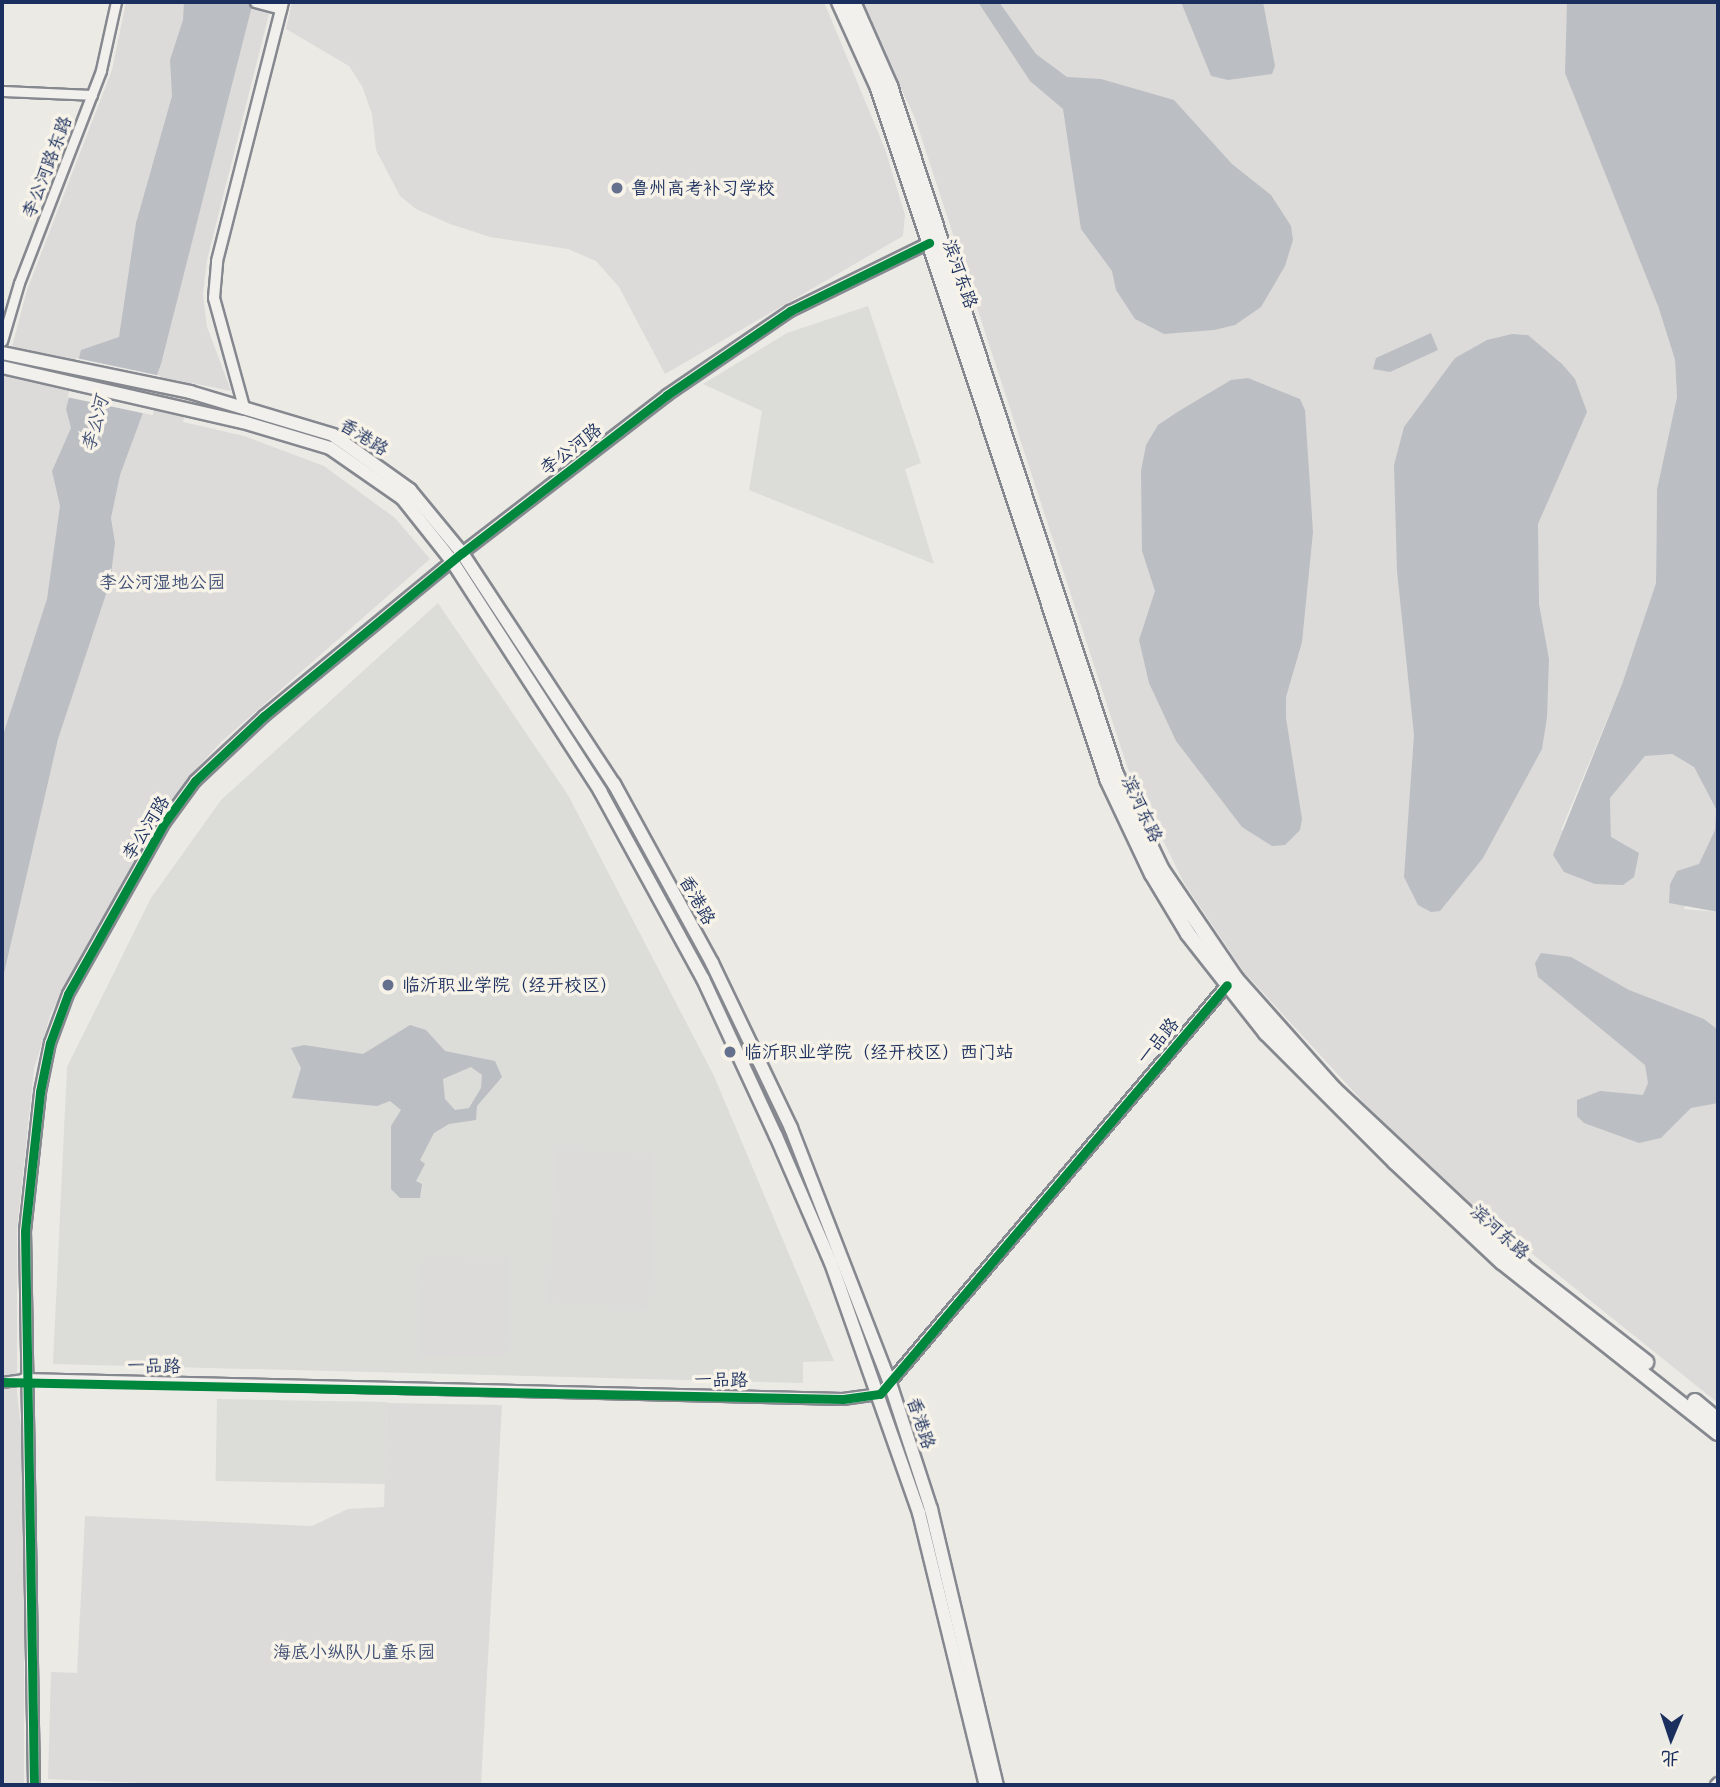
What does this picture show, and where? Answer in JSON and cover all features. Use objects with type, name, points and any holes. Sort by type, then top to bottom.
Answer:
[{"type":"main road","name":"滨河东路","points":[[839,2],[878,88],[1107,779],[1152,874],[1227,985],[1330,1099],[1503,1262],[1718,1433]]},
{"type":"main road","name":"滨河东路","points":[[853,2],[899,112],[1116,775],[1162,870],[1236,979],[1335,1089],[1524,1267],[1718,1420]]},
{"type":"main road","name":"香港路","points":[[2,353],[190,393],[332,435],[410,490],[457,557],[614,784],[712,964],[791,1128],[890,1383],[931,1509],[997,1785]]},
{"type":"main road","name":"香港路","points":[[2,367],[187,409],[330,448],[402,498],[457,557],[600,792],[704,979],[826,1250],[880,1394],[919,1513],[986,1785]]},
{"type":"street","name":"李公河路东路","points":[[2,341],[19,283],[92,95],[116,2]]},
{"type":"street","points":[[244,407],[214,298],[217,261],[282,5],[257,2]]},
{"type":"street","points":[[2,91],[92,95]]},
{"type":"street","name":"李公河路","points":[[34,1785],[31,1457],[24,1379],[31,1164],[50,1043],[68,994],[166,822],[195,781],[264,716],[457,557],[724,353],[790,311],[929,243]]},
{"type":"street","name":"一品路","points":[[24,1379],[843,1399],[880,1394],[1227,985]]},
{"type":"street","points":[[2,1382],[24,1379]]},
{"type":"shaded area","points":[[868,306],[921,463],[905,469],[934,564],[749,490],[762,411],[703,384],[787,333]]},
{"type":"shaded area","name":"临沂职业学院（经开校区）","points":[[438,603],[568,795],[714,1076],[834,1361],[803,1362],[803,1383],[53,1364],[67,1067],[151,898],[221,800]]},
{"type":"shaded area","points":[[217,1399],[387,1402],[386,1484],[216,1481]]},
{"type":"green space","name":"李公河湿地公园","points":[[126,2],[272,2],[207,260],[203,294],[207,327],[231,391],[192,383],[183,422],[244,436],[324,466],[395,518],[430,559],[221,742],[187,779],[157,818],[51,1013],[34,1069],[17,1230],[17,1393],[24,1454],[24,1785],[2,1785],[2,385],[27,290],[112,70]]},
{"type":"green space","name":"鲁州高考补习学校","points":[[292,2],[824,2],[885,149],[905,215],[903,236],[665,374],[619,287],[596,261],[568,249],[490,237],[450,224],[416,209],[400,196],[376,150],[372,114],[362,86],[349,66],[286,29]]},
{"type":"green space","points":[[860,2],[1567,2],[1568,26],[1675,360],[1677,397],[1657,489],[1656,583],[1622,684],[1561,830],[1611,837],[1610,798],[1645,756],[1659,752],[1672,754],[1694,767],[1716,809],[1715,830],[1684,909],[1718,912],[1718,1403],[1480,1212],[1366,1105],[1244,972],[1184,883],[1128,769],[915,118]]},
{"type":"green space","points":[[555,1150],[654,1153],[649,1306],[550,1303]]},
{"type":"green space","points":[[423,1256],[507,1257],[505,1356],[421,1355]]},
{"type":"green space","name":"海底小纵队儿童乐园","points":[[387,1403],[502,1405],[481,1785],[191,1785],[48,1779],[51,1672],[77,1673],[85,1516],[312,1526],[348,1509],[384,1507]]},
{"type":"water","name":"李公河","points":[[184,2],[253,2],[161,364],[120,475],[111,518],[115,543],[110,582],[58,739],[2,982],[2,738],[47,599],[60,506],[52,471],[71,428],[66,409],[81,350],[119,337],[136,223],[172,96],[170,60],[183,20]]},
{"type":"water","points":[[978,2],[999,2],[1036,54],[1067,77],[1101,79],[1174,100],[1232,164],[1271,195],[1291,226],[1293,240],[1285,266],[1261,307],[1235,325],[1214,330],[1164,334],[1135,319],[1116,290],[1112,271],[1081,229],[1063,109],[1030,81]]},
{"type":"water","points":[[1181,2],[1263,2],[1275,66],[1272,74],[1228,80],[1211,76]]},
{"type":"water","points":[[1567,2],[1718,2],[1718,912],[1669,903],[1670,884],[1677,871],[1699,864],[1715,830],[1716,809],[1694,767],[1672,754],[1645,756],[1610,798],[1611,837],[1639,853],[1634,877],[1623,885],[1595,884],[1564,872],[1553,855],[1622,684],[1656,583],[1657,489],[1677,397],[1675,360],[1658,306],[1565,73]]},
{"type":"water","points":[[1431,333],[1438,350],[1390,372],[1373,369],[1376,358]]},
{"type":"water","points":[[1512,334],[1528,335],[1562,364],[1575,379],[1587,412],[1538,524],[1539,604],[1549,659],[1547,717],[1542,749],[1483,858],[1440,911],[1431,912],[1418,905],[1404,877],[1414,735],[1397,571],[1394,465],[1404,427],[1455,358],[1487,340]]},
{"type":"water","points":[[1248,378],[1300,399],[1305,410],[1313,532],[1302,642],[1286,697],[1286,718],[1302,819],[1300,830],[1285,845],[1272,846],[1242,827],[1176,741],[1149,683],[1139,640],[1155,591],[1142,551],[1141,471],[1146,445],[1158,425],[1179,411],[1231,380]]},
{"type":"water","points":[[1541,953],[1571,957],[1629,990],[1704,1019],[1718,1030],[1718,1103],[1691,1108],[1661,1138],[1639,1143],[1584,1123],[1577,1116],[1577,1100],[1600,1091],[1643,1095],[1648,1083],[1645,1065],[1538,977],[1535,963]]},
{"type":"water","points":[[410,1025],[426,1030],[445,1051],[495,1061],[502,1077],[477,1106],[476,1120],[449,1124],[434,1133],[420,1160],[425,1164],[416,1181],[422,1184],[420,1198],[400,1198],[391,1189],[391,1126],[401,1110],[390,1101],[377,1106],[292,1098],[301,1068],[291,1048],[304,1045],[363,1054]],"holes":[[[471,1067],[482,1075],[481,1088],[469,1108],[455,1110],[445,1099],[443,1079]]]},
{"type":"pier","points":[[76,358],[161,376],[153,415],[68,397]]},
{"type":"cycle path","points":[[34,1785],[25,1231],[40,1092],[50,1043],[68,994],[165,822],[195,781],[264,716],[462,553],[667,395],[790,311],[929,243]]},
{"type":"cycle path","points":[[2,1382],[843,1399],[880,1394],[1227,985]]},
{"type":"place","name":"鲁州高考补习学校","points":[[617,188]]},
{"type":"place","name":"临沂职业学院（经开校区）","points":[[388,985]]},
{"type":"place","name":"临沂职业学院（经开校区）西门站","points":[[730,1052]]}]
